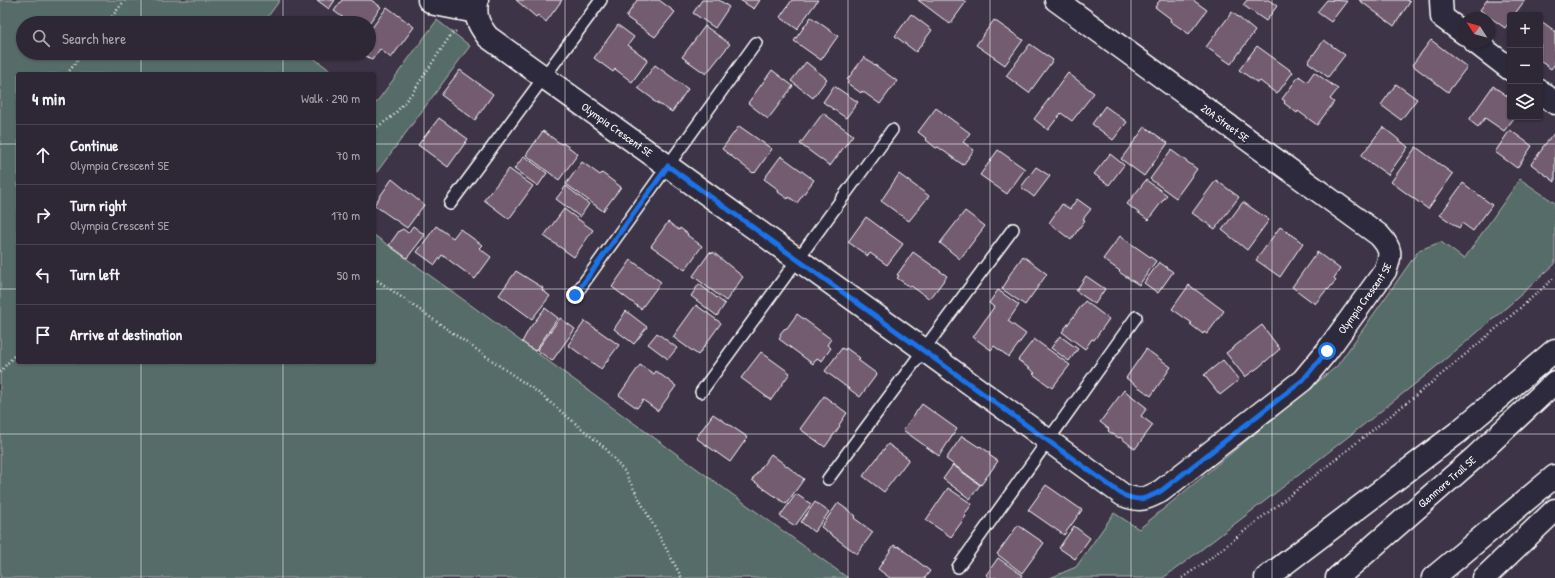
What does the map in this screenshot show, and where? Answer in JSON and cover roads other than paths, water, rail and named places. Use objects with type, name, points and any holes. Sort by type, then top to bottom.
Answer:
[{"type":"main road","points":[[429,0],[435,4],[476,6]]},
{"type":"main road","name":"20A Street SE","points":[[1056,0],[1379,235],[1385,241],[1390,250]]},
{"type":"main road","points":[[1441,0],[1442,17],[1459,30]]},
{"type":"main road","name":"Olympia Crescent SE","points":[[476,6],[478,25],[488,37],[545,76],[1123,495],[1133,500],[1147,498],[1161,491],[1303,380],[1327,351],[1385,271],[1389,261],[1390,250]]},
{"type":"main road","points":[[1483,48],[1507,67]]},
{"type":"main road","points":[[1543,93],[1555,103]]},
{"type":"main road","points":[[1266,578],[1457,433],[1555,350]]},
{"type":"main road","name":"Glenmore Trail SE","points":[[1337,578],[1474,458],[1555,382]]},
{"type":"main road","points":[[1432,578],[1555,476]]},
{"type":"main road","points":[[1484,578],[1555,510]]},
{"type":"lane","points":[[450,204],[601,0]]},
{"type":"lane","points":[[575,295],[756,43]]},
{"type":"lane","points":[[701,392],[892,130]]},
{"type":"lane","points":[[828,479],[1013,229]]},
{"type":"lane","points":[[958,567],[1136,317]]}]
